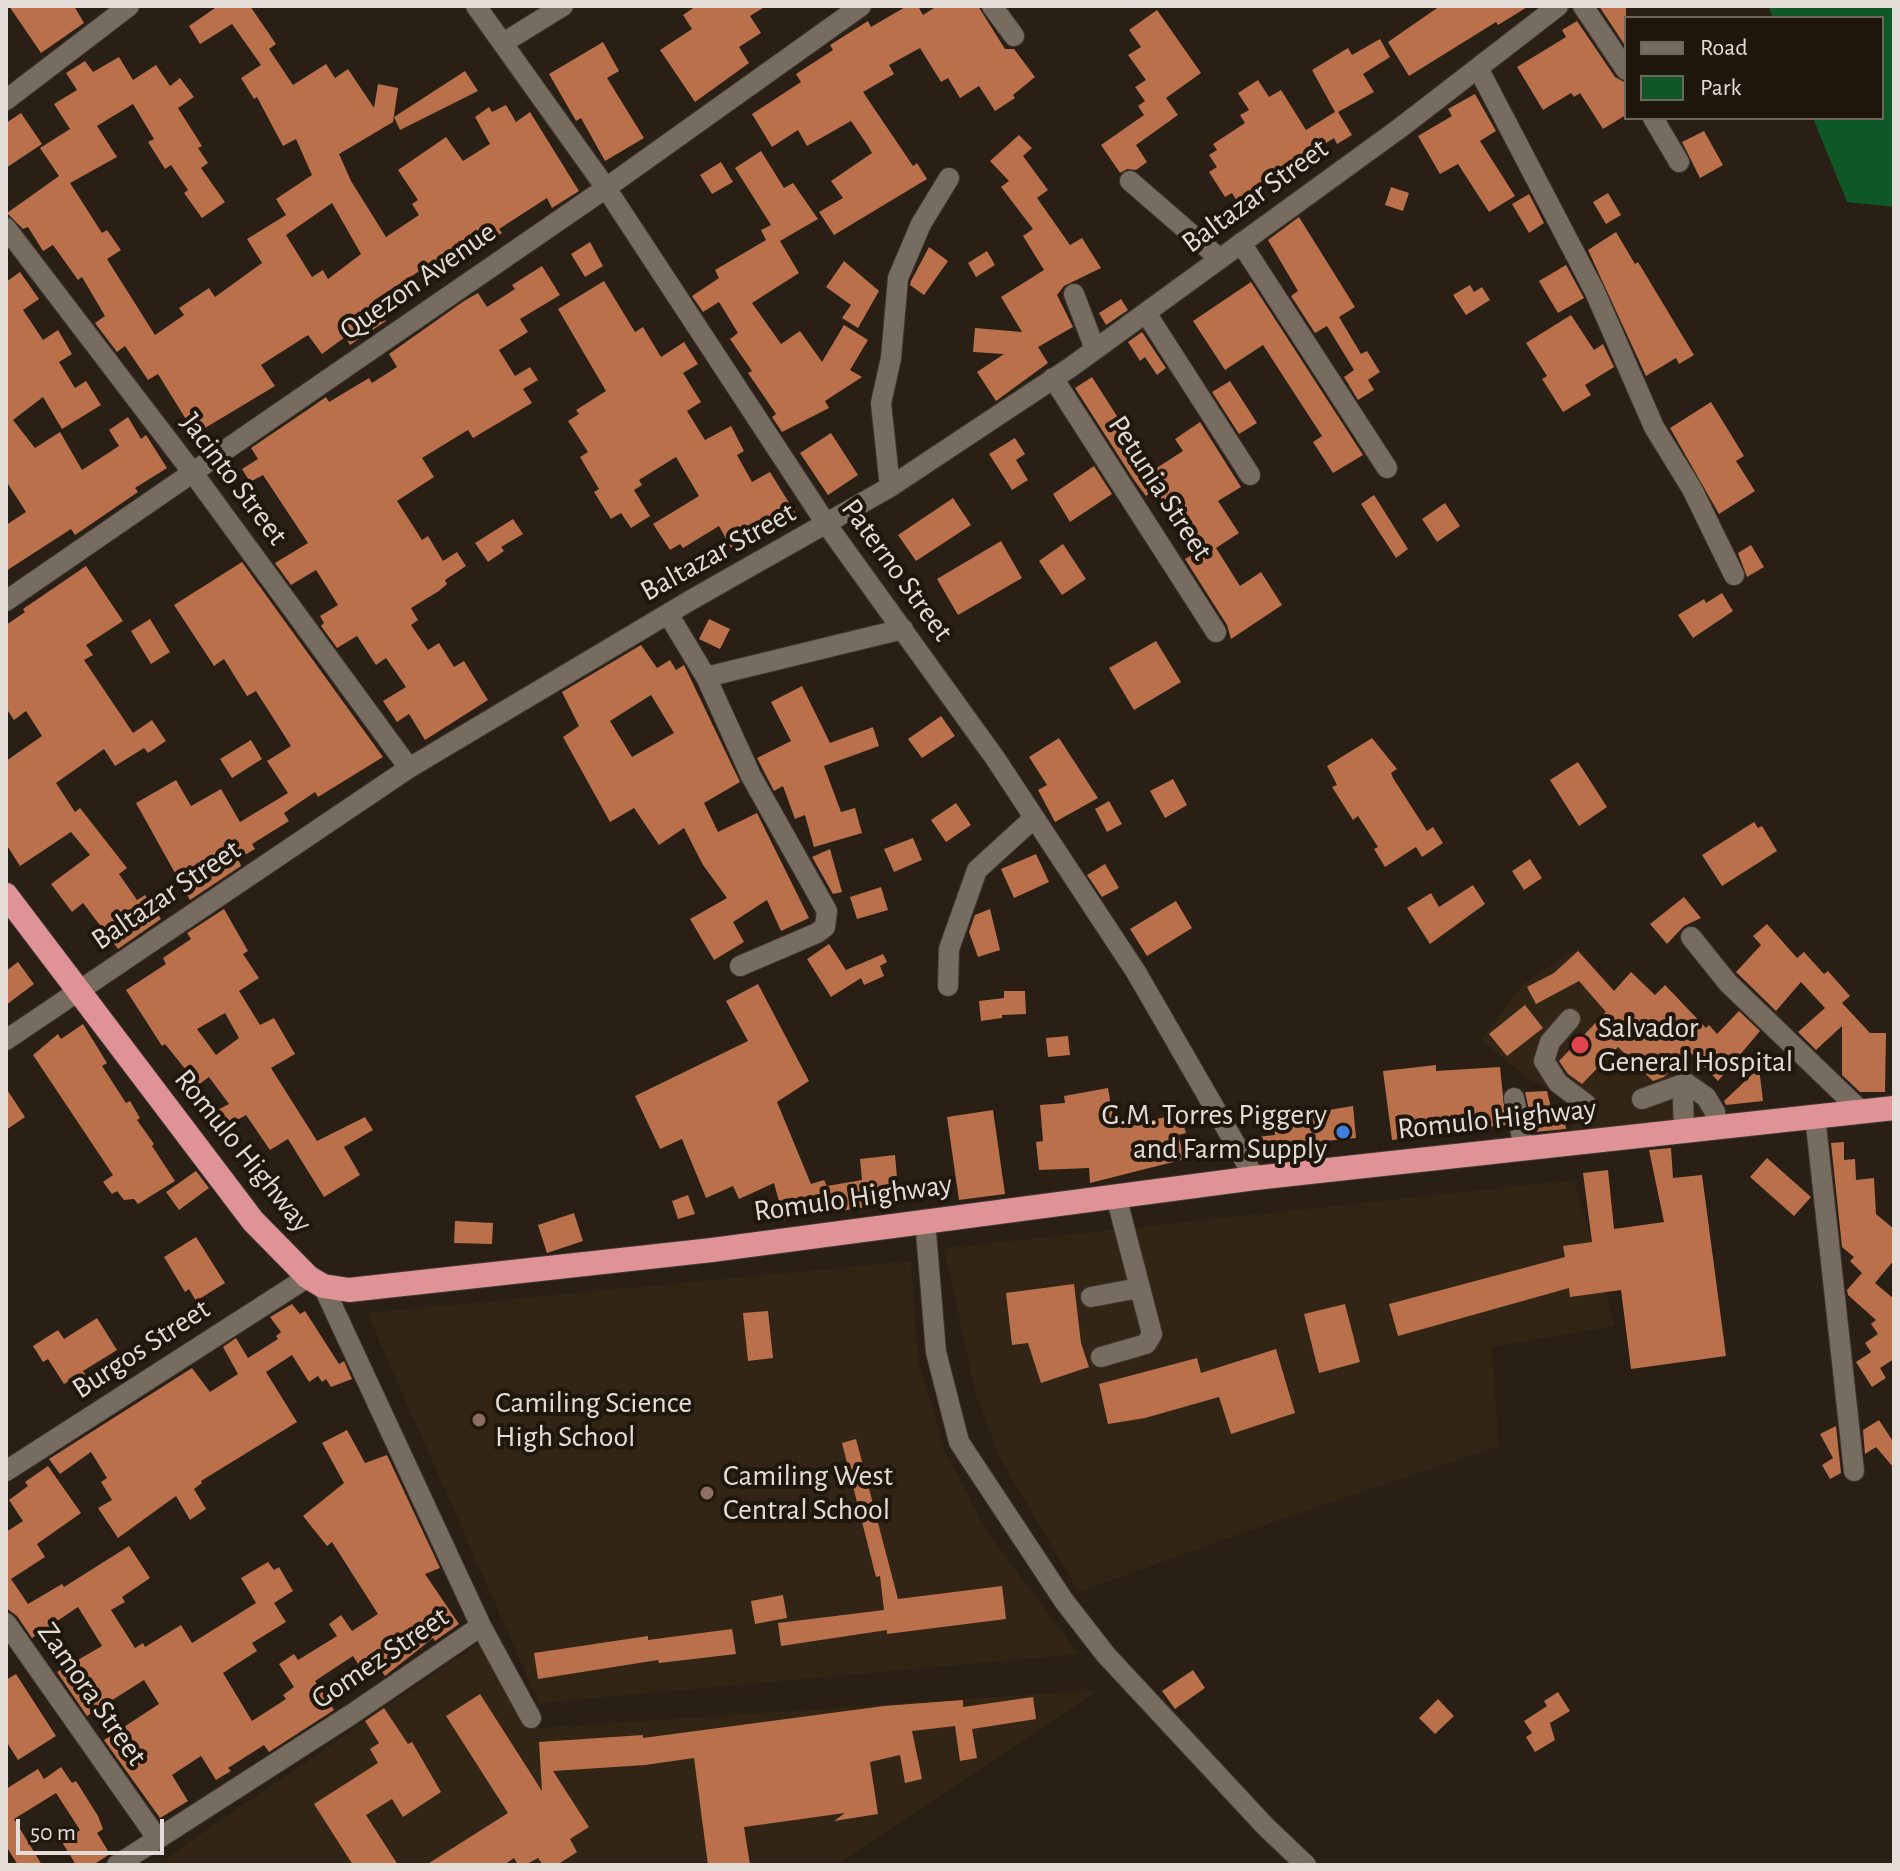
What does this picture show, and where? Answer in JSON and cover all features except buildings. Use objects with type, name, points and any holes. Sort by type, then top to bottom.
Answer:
[{"type":"highway","name":"Romulo Highway","points":[[6,895],[253,1221],[316,1282],[349,1290],[712,1250],[1255,1178],[1894,1108]]},
{"type":"street","points":[[6,100],[129,6]]},
{"type":"street","name":"Paterno Street","points":[[476,6],[606,188],[827,525],[1034,818],[1136,972],[1255,1178]]},
{"type":"street","points":[[503,43],[563,6]]},
{"type":"street","name":"Quezon Avenue","points":[[6,601],[606,188],[861,6]]},
{"type":"street","points":[[992,6],[1014,36]]},
{"type":"street","name":"Baltazar Street","points":[[6,1040],[409,768],[890,487],[1146,313],[1558,6]]},
{"type":"street","points":[[1583,6],[1624,67]]},
{"type":"street","points":[[1478,68],[1595,292],[1654,427],[1692,489],[1734,575]]},
{"type":"street","points":[[1654,120],[1679,162]]},
{"type":"street","points":[[890,487],[881,403],[891,358],[898,278],[921,224],[949,178]]},
{"type":"street","points":[[1130,181],[1220,259]]},
{"type":"street","name":"Jacinto Street","points":[[6,228],[193,473],[409,768]]},
{"type":"street","points":[[1241,243],[1387,468]]},
{"type":"street","points":[[1074,294],[1095,349]]},
{"type":"street","points":[[1146,313],[1250,475]]},
{"type":"street","name":"Petunia Street","points":[[1053,378],[1216,632]]},
{"type":"street","points":[[668,614],[706,677],[751,776],[827,911],[825,927],[817,933],[740,966]]},
{"type":"street","points":[[706,677],[903,629]]},
{"type":"street","points":[[948,986],[949,949],[977,870],[1034,818]]},
{"type":"street","points":[[1691,937],[1728,983],[1861,1111]]},
{"type":"street","points":[[1570,1019],[1550,1042],[1544,1061],[1558,1083],[1586,1104]]},
{"type":"street","points":[[1642,1099],[1686,1083],[1706,1097],[1715,1112],[1716,1127]]},
{"type":"street","points":[[1514,1098],[1524,1148]]},
{"type":"street","points":[[1683,1101],[1684,1131]]},
{"type":"street","points":[[1815,1116],[1854,1471]]},
{"type":"street","points":[[1101,1357],[1150,1341],[1152,1334],[1116,1196]]},
{"type":"street","points":[[925,1220],[936,1352],[959,1442],[1064,1601],[1106,1655],[1266,1827],[1306,1865]]},
{"type":"street","name":"Burgos Street","points":[[6,1471],[316,1282]]},
{"type":"street","name":"Gomez Street","points":[[117,1865],[352,1714],[481,1626],[316,1282]]},
{"type":"street","points":[[1091,1297],[1139,1288]]},
{"type":"street","name":"Zamora Street","points":[[6,1623],[157,1838]]},
{"type":"street","points":[[481,1626],[531,1718]]},
{"type":"shaded area","name":"Salvador General Hospital","points":[[1578,948],[1616,991],[1678,1050],[1731,1114],[1573,1133],[1571,1109],[1546,1086],[1531,1081],[1481,1040],[1523,984]]},
{"type":"shaded area","points":[[1574,1180],[1615,1326],[1491,1347],[1499,1446],[1079,1592],[1000,1458],[976,1395],[944,1248]]},
{"type":"shaded area","name":"Camiling West Central School","points":[[911,1261],[918,1359],[945,1451],[989,1535],[1079,1654],[539,1703],[367,1313]]},
{"type":"shaded area","points":[[491,1635],[540,1728],[1099,1690],[836,1865],[170,1865],[166,1858]]},
{"type":"green space","points":[[1768,6],[1894,6],[1894,207],[1847,202],[1814,120],[1884,120],[1884,16],[1772,16]]},
{"type":"place","name":"Salvador General Hospital","points":[[1580,1045]]},
{"type":"place","name":"G.M. Torres Piggery and Farm Supply","points":[[1343,1132]]},
{"type":"place","name":"Camiling Science High School","points":[[479,1420]]},
{"type":"place","name":"Camiling West Central School","points":[[707,1493]]}]
